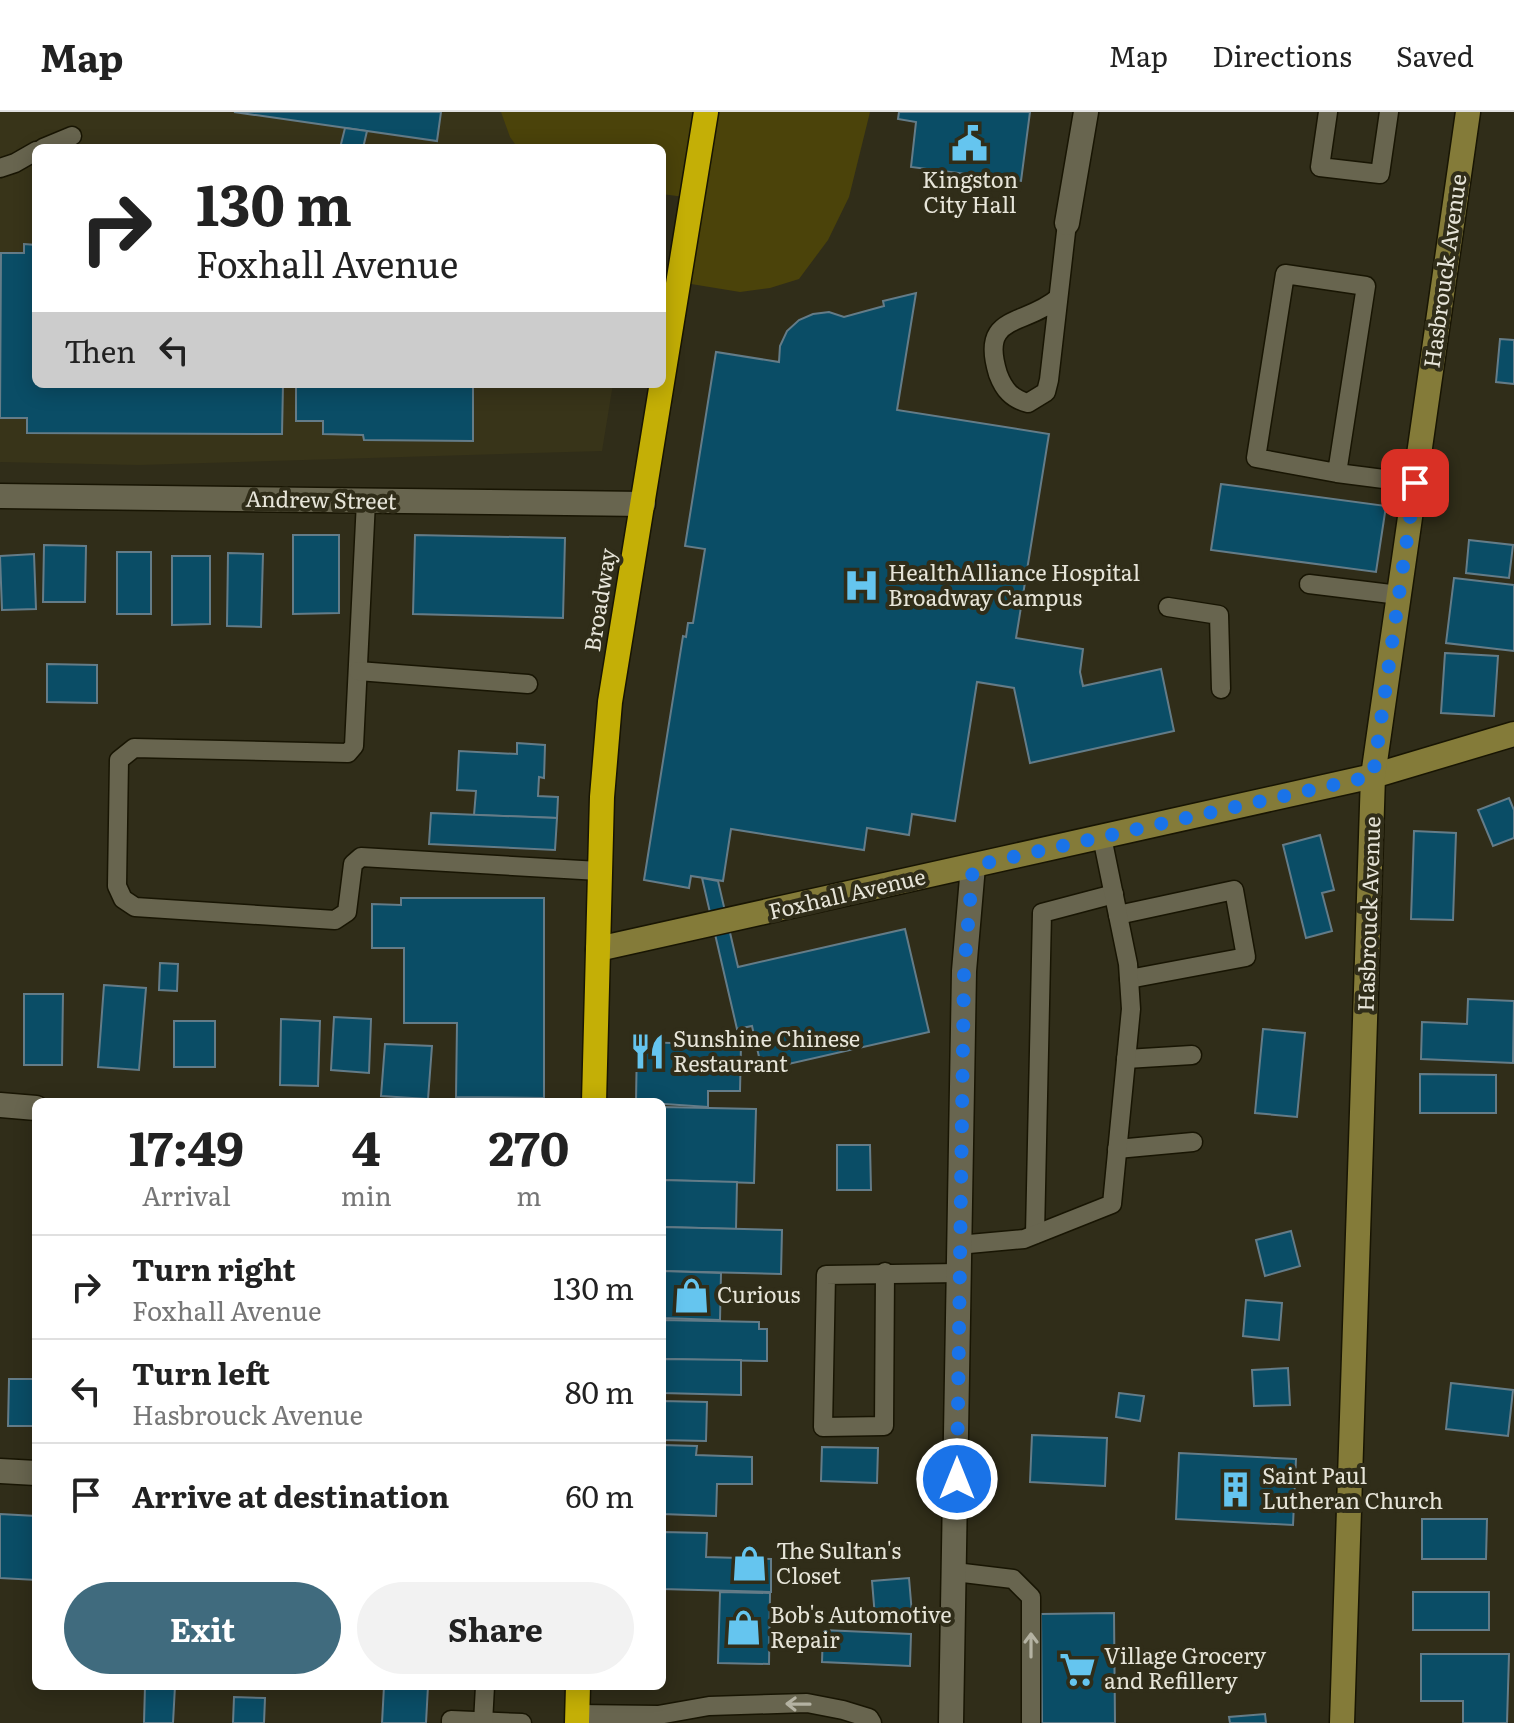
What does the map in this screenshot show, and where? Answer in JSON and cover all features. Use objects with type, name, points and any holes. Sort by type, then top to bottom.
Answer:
[{"type":"highway","name":"Broadway","points":[[666,361],[706,112]]},
{"type":"highway","name":"Broadway","points":[[594,1098],[599,871],[610,702],[662,388]]},
{"type":"highway","points":[[577,1718],[578,1690]]},
{"type":"street","points":[[1067,223],[1086,112]]},
{"type":"street","name":"Hasbrouck Avenue","points":[[1342,1723],[1373,776],[1468,112]]},
{"type":"street","name":"Andrew Street","points":[[0,496],[643,504]]},
{"type":"street","name":"Foxhall Avenue","points":[[598,949],[1373,776],[1514,734]]},
{"type":"street","points":[[951,1723],[964,971],[973,866]]},
{"type":"street","points":[[0,1105],[32,1108]]},
{"type":"street","points":[[0,1471],[32,1473]]},
{"type":"lane","points":[[1328,112],[1320,167],[1380,174],[1389,112]]},
{"type":"lane","points":[[53,144],[72,136]]},
{"type":"lane","points":[[0,168],[32,153]]},
{"type":"lane","points":[[1058,298],[1048,307],[1007,324],[992,342],[1002,385],[1015,400],[1028,403],[1046,392],[1058,298],[1067,223]]},
{"type":"lane","points":[[1337,473],[1366,286],[1285,274],[1256,458],[1337,473],[1415,483]]},
{"type":"lane","points":[[366,501],[354,746],[348,753],[134,748],[119,760],[117,886],[123,899],[135,907],[335,920],[347,912],[353,864],[361,857],[599,871]]},
{"type":"lane","points":[[1309,584],[1399,595]]},
{"type":"lane","points":[[1168,607],[1219,615],[1221,689]]},
{"type":"lane","points":[[358,671],[528,684]]},
{"type":"lane","points":[[958,1245],[1024,1239],[1112,1204],[1131,1009],[1129,979],[1102,837]]},
{"type":"lane","points":[[1118,915],[1234,890],[1246,957],[1129,979]]},
{"type":"lane","points":[[1035,1234],[1042,913],[1114,894]]},
{"type":"lane","points":[[1126,1059],[1192,1055]]},
{"type":"lane","points":[[1117,1149],[1193,1142]]},
{"type":"lane","points":[[885,1272],[884,1426],[823,1427],[826,1275],[885,1272],[958,1273]]},
{"type":"lane","points":[[955,1572],[1013,1579],[1031,1597],[1031,1723]]},
{"type":"lane","points":[[483,1722],[485,1690]]},
{"type":"lane","points":[[577,1718],[658,1715],[709,1706],[807,1703],[843,1710],[869,1718],[872,1723]]},
{"type":"lane","points":[[658,1715],[678,1723]]},
{"type":"lane","points":[[451,1723],[451,1720],[522,1723]]},
{"type":"shaded area","points":[[0,112],[658,112],[653,144],[32,144],[32,388],[612,388],[602,451],[139,465],[0,462]]},
{"type":"shaded area","points":[[501,112],[870,112],[849,197],[828,240],[799,279],[770,288],[740,292],[679,282],[692,198],[666,195],[666,144],[515,144]]},
{"type":"building","points":[[234,112],[441,112],[437,141]]},
{"type":"building","name":"Kingston City Hall","points":[[899,112],[1030,112],[1021,181],[911,167],[916,122],[898,119]]},
{"type":"building","points":[[345,128],[367,131],[364,144],[341,144]]},
{"type":"building","points":[[24,244],[32,245],[32,388],[283,388],[282,434],[27,433],[27,418],[0,418],[1,253],[24,253]]},
{"type":"building","name":"HealthAlliance Hospital Broadway Campus","points":[[916,293],[897,410],[1049,434],[1016,638],[1083,649],[1080,672],[1083,686],[1161,669],[1174,731],[1030,763],[1014,688],[977,682],[955,821],[912,814],[909,835],[867,828],[864,850],[731,829],[723,881],[691,876],[689,888],[644,880],[683,636],[686,637],[688,623],[693,623],[705,549],[685,546],[716,352],[779,362],[780,346],[787,331],[799,320],[829,312],[844,317],[884,306],[883,301]]},
{"type":"building","points":[[1500,339],[1514,340],[1514,384],[1496,382]]},
{"type":"building","points":[[296,388],[473,388],[473,441],[364,440],[363,435],[323,434],[323,421],[296,421]]},
{"type":"building","points":[[1221,484],[1386,506],[1376,572],[1211,550]]},
{"type":"building","points":[[293,535],[339,535],[339,613],[293,614]]},
{"type":"building","points":[[415,535],[565,538],[563,618],[413,614]]},
{"type":"building","points":[[1469,540],[1513,545],[1509,578],[1466,573]]},
{"type":"building","points":[[44,545],[86,546],[85,602],[43,602]]},
{"type":"building","points":[[117,552],[151,552],[151,614],[117,614]]},
{"type":"building","points":[[228,553],[263,554],[261,627],[227,626]]},
{"type":"building","points":[[34,554],[36,609],[2,610],[0,556]]},
{"type":"building","points":[[172,556],[210,556],[210,624],[172,625]]},
{"type":"building","points":[[1454,578],[1514,585],[1514,651],[1446,643]]},
{"type":"building","points":[[1445,653],[1498,656],[1494,716],[1441,713]]},
{"type":"building","points":[[47,664],[97,665],[97,703],[47,702]]},
{"type":"building","points":[[517,743],[545,745],[544,778],[539,777],[538,796],[558,797],[557,818],[474,815],[476,791],[457,790],[459,751],[517,754]]},
{"type":"building","points":[[1509,798],[1514,810],[1514,838],[1493,846],[1478,810]]},
{"type":"building","points":[[431,813],[557,818],[555,850],[429,844]]},
{"type":"building","points":[[1414,831],[1456,833],[1453,920],[1411,919]]},
{"type":"building","points":[[1320,835],[1334,890],[1322,893],[1332,931],[1306,938],[1283,845]]},
{"type":"building","points":[[702,878],[718,881],[738,967],[905,929],[929,1032],[762,1070],[752,1026],[737,1029]]},
{"type":"building","points":[[401,898],[544,898],[544,1098],[456,1097],[457,1023],[404,1023],[404,948],[372,948],[372,904],[401,905]]},
{"type":"building","points":[[160,963],[178,964],[177,991],[159,990]]},
{"type":"building","points":[[104,985],[146,988],[139,1070],[98,1067]]},
{"type":"building","points":[[24,994],[63,994],[62,1065],[24,1065]]},
{"type":"building","points":[[1468,999],[1514,1001],[1513,1063],[1421,1059],[1422,1022],[1467,1024]]},
{"type":"building","points":[[334,1017],[371,1019],[369,1073],[331,1070]]},
{"type":"building","points":[[281,1019],[320,1021],[318,1086],[280,1085]]},
{"type":"building","points":[[174,1021],[215,1021],[215,1067],[174,1067]]},
{"type":"building","points":[[1263,1029],[1305,1033],[1297,1117],[1255,1113]]},
{"type":"building","points":[[637,1042],[741,1045],[740,1091],[708,1091],[708,1107],[666,1104],[666,1098],[636,1098]]},
{"type":"building","points":[[385,1044],[432,1046],[428,1098],[381,1096]]},
{"type":"building","points":[[1420,1074],[1496,1075],[1496,1113],[1420,1113]]},
{"type":"building","points":[[666,1107],[756,1109],[754,1183],[666,1180]]},
{"type":"building","points":[[837,1145],[870,1145],[871,1190],[837,1190]]},
{"type":"building","points":[[666,1180],[737,1182],[736,1229],[666,1227]]},
{"type":"building","points":[[666,1227],[782,1230],[781,1274],[666,1271]]},
{"type":"building","points":[[1291,1231],[1300,1266],[1265,1276],[1256,1240]]},
{"type":"building","name":"Curious","points":[[666,1271],[721,1273],[720,1320],[666,1318]]},
{"type":"building","points":[[1246,1300],[1282,1303],[1279,1340],[1243,1336]]},
{"type":"building","points":[[666,1320],[759,1322],[759,1329],[767,1329],[767,1361],[666,1359]]},
{"type":"building","points":[[666,1359],[741,1360],[741,1395],[666,1393]]},
{"type":"building","points":[[1288,1368],[1290,1405],[1254,1406],[1252,1370]]},
{"type":"building","points":[[9,1379],[32,1379],[32,1426],[8,1426]]},
{"type":"building","points":[[1451,1383],[1513,1390],[1508,1436],[1446,1429]]},
{"type":"building","points":[[1119,1393],[1144,1396],[1140,1421],[1116,1417]]},
{"type":"building","points":[[666,1401],[707,1402],[706,1441],[666,1440]]},
{"type":"building","points":[[1032,1435],[1107,1438],[1105,1486],[1030,1482]]},
{"type":"building","points":[[666,1445],[697,1446],[696,1455],[752,1457],[752,1484],[717,1484],[716,1516],[666,1514]]},
{"type":"building","points":[[822,1447],[878,1448],[877,1483],[821,1481]]},
{"type":"building","name":"Saint Paul Lutheran Church","points":[[1179,1453],[1296,1459],[1293,1525],[1176,1519]]},
{"type":"building","points":[[0,1514],[32,1516],[32,1580],[0,1578]]},
{"type":"building","points":[[1422,1519],[1487,1519],[1486,1559],[1422,1559]]},
{"type":"building","points":[[666,1532],[707,1533],[706,1557],[771,1559],[771,1592],[666,1589]]},
{"type":"building","points":[[909,1578],[912,1614],[875,1617],[872,1581]]},
{"type":"building","name":"Bob's Automotive Repair","points":[[720,1592],[770,1593],[769,1664],[718,1663]]},
{"type":"building","points":[[1413,1592],[1489,1592],[1489,1630],[1413,1630]]},
{"type":"building","name":"Village Grocery and Refillery","points":[[1114,1613],[1115,1723],[1042,1723],[1041,1614]]},
{"type":"building","points":[[823,1630],[911,1634],[910,1666],[822,1662]]},
{"type":"building","points":[[1421,1654],[1509,1654],[1507,1723],[1463,1723],[1463,1701],[1421,1701]]},
{"type":"building","points":[[145,1690],[175,1690],[173,1723],[144,1723]]},
{"type":"building","points":[[384,1690],[428,1690],[426,1723],[382,1723]]},
{"type":"building","points":[[234,1697],[265,1698],[264,1723],[233,1723]]},
{"type":"building","points":[[1265,1714],[1266,1723],[1230,1723],[1229,1717]]},
{"type":"place","name":"Kingston City Hall","points":[[970,144]]},
{"type":"place","name":"HealthAlliance Hospital Broadway Campus","points":[[862,586]]},
{"type":"place","name":"Sunshine Chinese Restaurant","points":[[647,1052]]},
{"type":"place","name":"Curious","points":[[691,1295]]},
{"type":"place","name":"Saint Paul Lutheran Church","points":[[1236,1489]]},
{"type":"place","name":"The Sultan's Closet","points":[[750,1564]]},
{"type":"place","name":"Bob's Automotive Repair","points":[[744,1628]]},
{"type":"place","name":"Village Grocery and Refillery","points":[[1078,1669]]},
{"type":"route","points":[[957,1479],[964,971],[973,866],[1373,776],[1415,483]]}]
